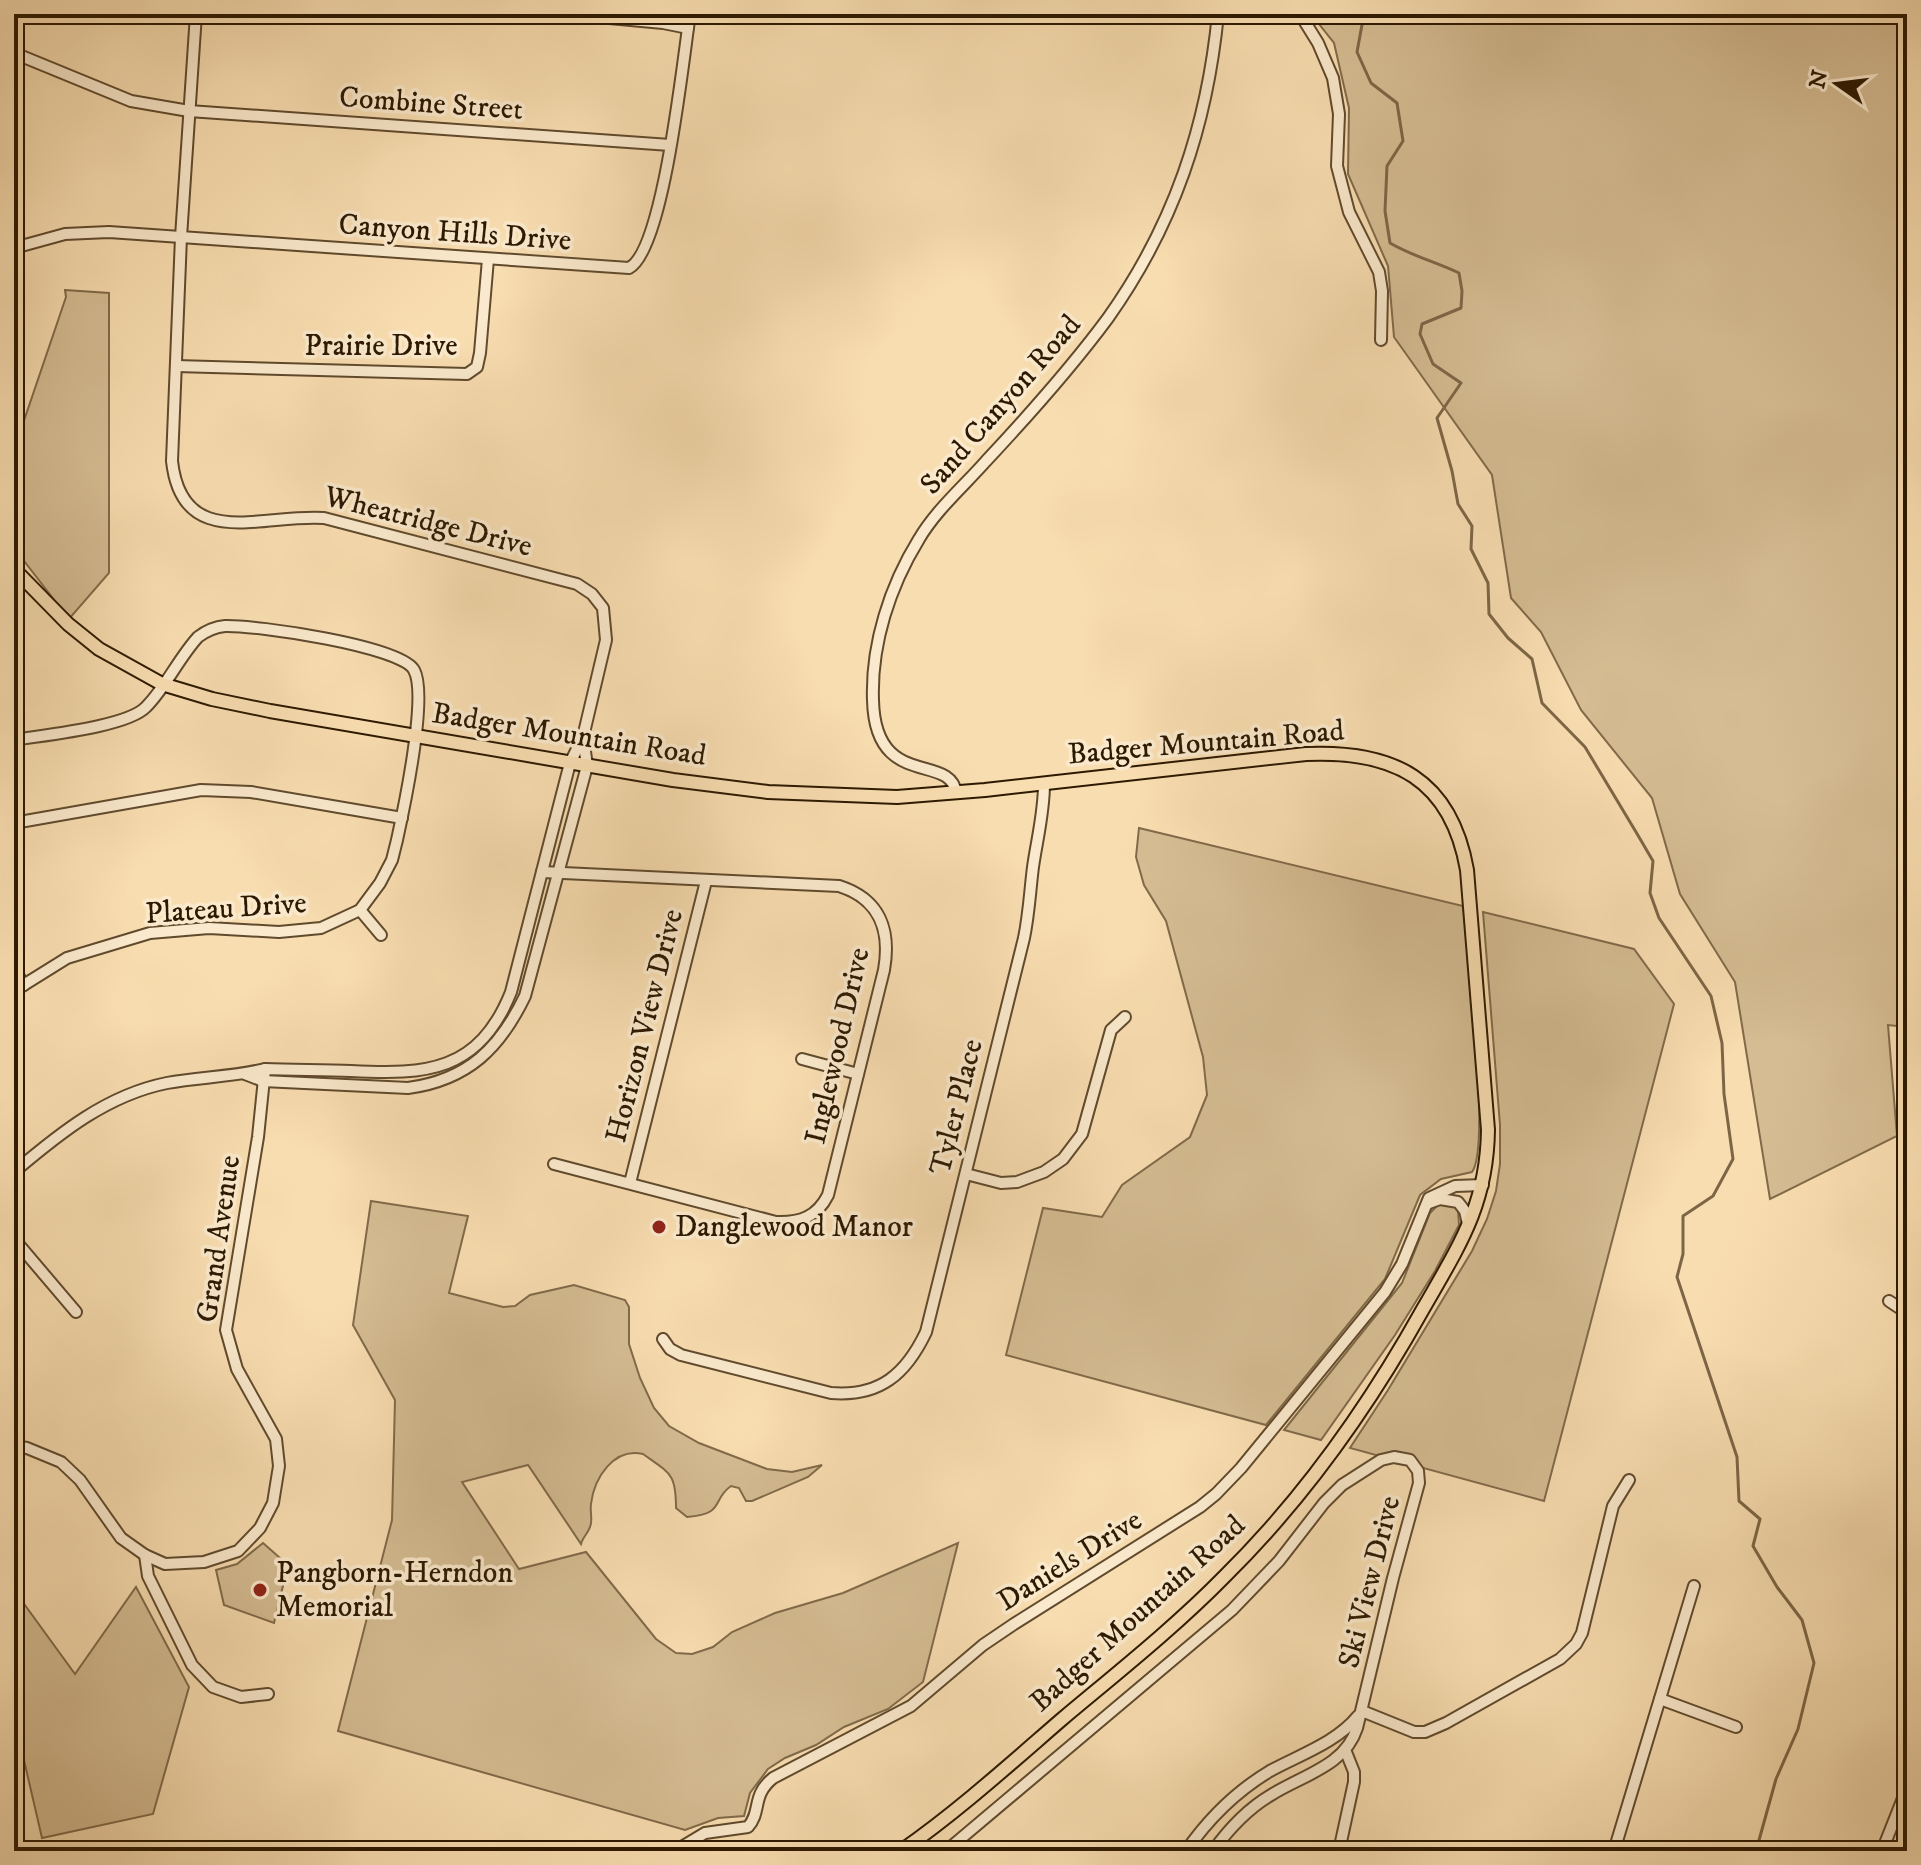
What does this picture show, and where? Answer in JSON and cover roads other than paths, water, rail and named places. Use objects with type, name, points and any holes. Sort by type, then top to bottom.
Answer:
[{"type":"main road","name":"Badger Mountain Road","points":[[14,569],[68,624],[99,649],[162,684],[212,699],[270,711],[587,766],[768,792],[857,797],[956,793],[1329,753],[1373,757],[1395,765],[1416,777],[1449,814],[1462,843],[1467,870],[1485,1078],[1488,1144],[1483,1185],[1468,1228],[1392,1365],[1366,1405],[1313,1477],[1255,1545],[1170,1628],[901,1851]]},
{"type":"street","points":[[181,237],[196,14]]},
{"type":"street","points":[[566,14],[688,28]]},
{"type":"street","name":"Canyon Hills Drive","points":[[14,248],[42,238],[87,232],[624,269],[635,265],[643,254],[661,198],[690,14]]},
{"type":"street","name":"Sand Canyon Road","points":[[956,793],[954,783],[948,777],[904,763],[892,755],[878,734],[874,719],[873,681],[878,640],[886,611],[914,547],[930,523],[1075,360],[1109,316],[1140,267],[1189,162],[1205,101],[1218,14]]},
{"type":"street","points":[[1300,14],[1318,43],[1333,78],[1339,114],[1337,166],[1349,212],[1379,272],[1382,291],[1381,340]]},
{"type":"street","name":"Combine Street","points":[[14,53],[131,101],[189,111],[670,145]]},
{"type":"street","name":"Wheatridge Drive","points":[[14,1172],[77,1121],[136,1092],[190,1079],[265,1069],[412,1073],[448,1063],[476,1045],[498,1020],[511,992],[570,763],[583,737],[606,640],[603,608],[586,589],[563,580],[346,522],[302,517],[235,525],[211,519],[191,505],[177,485],[172,461],[181,237]]},
{"type":"street","name":"Prairie Drive","points":[[176,366],[467,374],[477,367],[480,353],[488,259]]},
{"type":"street","points":[[14,740],[127,718],[142,711],[198,637],[215,628],[269,629],[320,637],[390,654],[409,663],[416,673],[419,692],[402,818],[392,860],[360,910],[381,935]]},
{"type":"street","name":"Wheatridge Drive","points":[[583,737],[587,766]]},
{"type":"street","points":[[245,1074],[263,1081],[408,1088],[444,1079],[479,1060],[505,1032],[525,996],[587,766]]},
{"type":"street","name":"Tyler Place","points":[[663,1339],[670,1349],[681,1355],[831,1393],[865,1391],[890,1381],[912,1360],[926,1332],[1028,923],[1033,865],[1043,816],[1044,784]]},
{"type":"street","points":[[14,823],[201,790],[251,792],[402,818]]},
{"type":"street","name":"Inglewood Drive","points":[[542,872],[839,886],[858,894],[874,909],[882,921],[887,946],[828,1195],[822,1206],[805,1219],[792,1223],[776,1222],[554,1164]]},
{"type":"street","name":"Horizon View Drive","points":[[630,1183],[706,881]]},
{"type":"street","name":"Plateau Drive","points":[[14,991],[67,958],[150,933],[209,928],[279,932],[321,928],[360,910]]},
{"type":"street","points":[[14,969],[24,985]]},
{"type":"street","points":[[966,1174],[1001,1183],[1017,1182],[1044,1172],[1063,1159],[1082,1134],[1111,1030],[1125,1017]]},
{"type":"street","points":[[802,1059],[858,1074]]},
{"type":"street","name":"Grand Avenue","points":[[14,1446],[61,1462],[80,1480],[121,1538],[145,1555],[165,1564],[204,1562],[238,1551],[260,1528],[273,1503],[279,1466],[276,1439],[237,1369],[226,1330],[258,1137],[265,1069]]},
{"type":"street","name":"Daniels Drive","points":[[675,1851],[705,1833],[748,1827],[754,1819],[758,1794],[773,1778],[911,1706],[983,1645],[1216,1494],[1241,1468],[1385,1292],[1402,1264],[1429,1198],[1455,1186],[1483,1185]]},
{"type":"street","points":[[1420,1219],[1434,1200],[1452,1199],[1465,1211],[1468,1228]]},
{"type":"street","points":[[14,1239],[76,1312]]},
{"type":"street","points":[[1889,1301],[1907,1313]]},
{"type":"street","name":"Ski View Drive","points":[[946,1851],[1232,1610],[1271,1570],[1342,1485],[1381,1460],[1400,1457],[1414,1463],[1419,1483],[1362,1711]]},
{"type":"street","points":[[1362,1711],[1414,1732],[1425,1732],[1570,1652],[1582,1633],[1613,1506],[1629,1480]]},
{"type":"street","points":[[145,1555],[148,1576],[192,1665],[213,1687],[241,1697],[268,1694]]},
{"type":"street","points":[[1614,1851],[1694,1586]]},
{"type":"street","points":[[1660,1699],[1736,1727]]},
{"type":"street","points":[[1213,1851],[1246,1814],[1269,1796],[1346,1752],[1362,1711]]},
{"type":"street","points":[[1186,1851],[1211,1817],[1247,1785],[1337,1735],[1353,1723],[1362,1711]]},
{"type":"street","points":[[1339,1851],[1354,1782],[1354,1772],[1346,1752]]},
{"type":"street","points":[[1882,1851],[1907,1788]]},
{"type":"waterway","points":[[1364,14],[1357,52],[1371,83],[1397,103],[1403,141],[1387,166],[1385,211],[1390,243],[1459,273],[1461,308],[1422,324],[1420,334],[1433,364],[1461,383],[1437,418],[1458,504],[1472,526],[1471,549],[1488,583],[1489,614],[1508,638],[1532,659],[1542,703],[1585,747],[1653,861],[1650,893],[1659,918],[1711,996],[1722,1043],[1724,1094],[1733,1159],[1713,1196],[1683,1216],[1683,1254],[1677,1277],[1737,1457],[1739,1501],[1760,1519],[1753,1546],[1777,1587],[1802,1620],[1814,1663],[1798,1729],[1776,1779],[1756,1851]]},
{"type":"place","name":"Danglewood Manor","points":[[659,1227]]},
{"type":"place","name":"Pangborn-Herndon Memorial","points":[[260,1590]]}]
